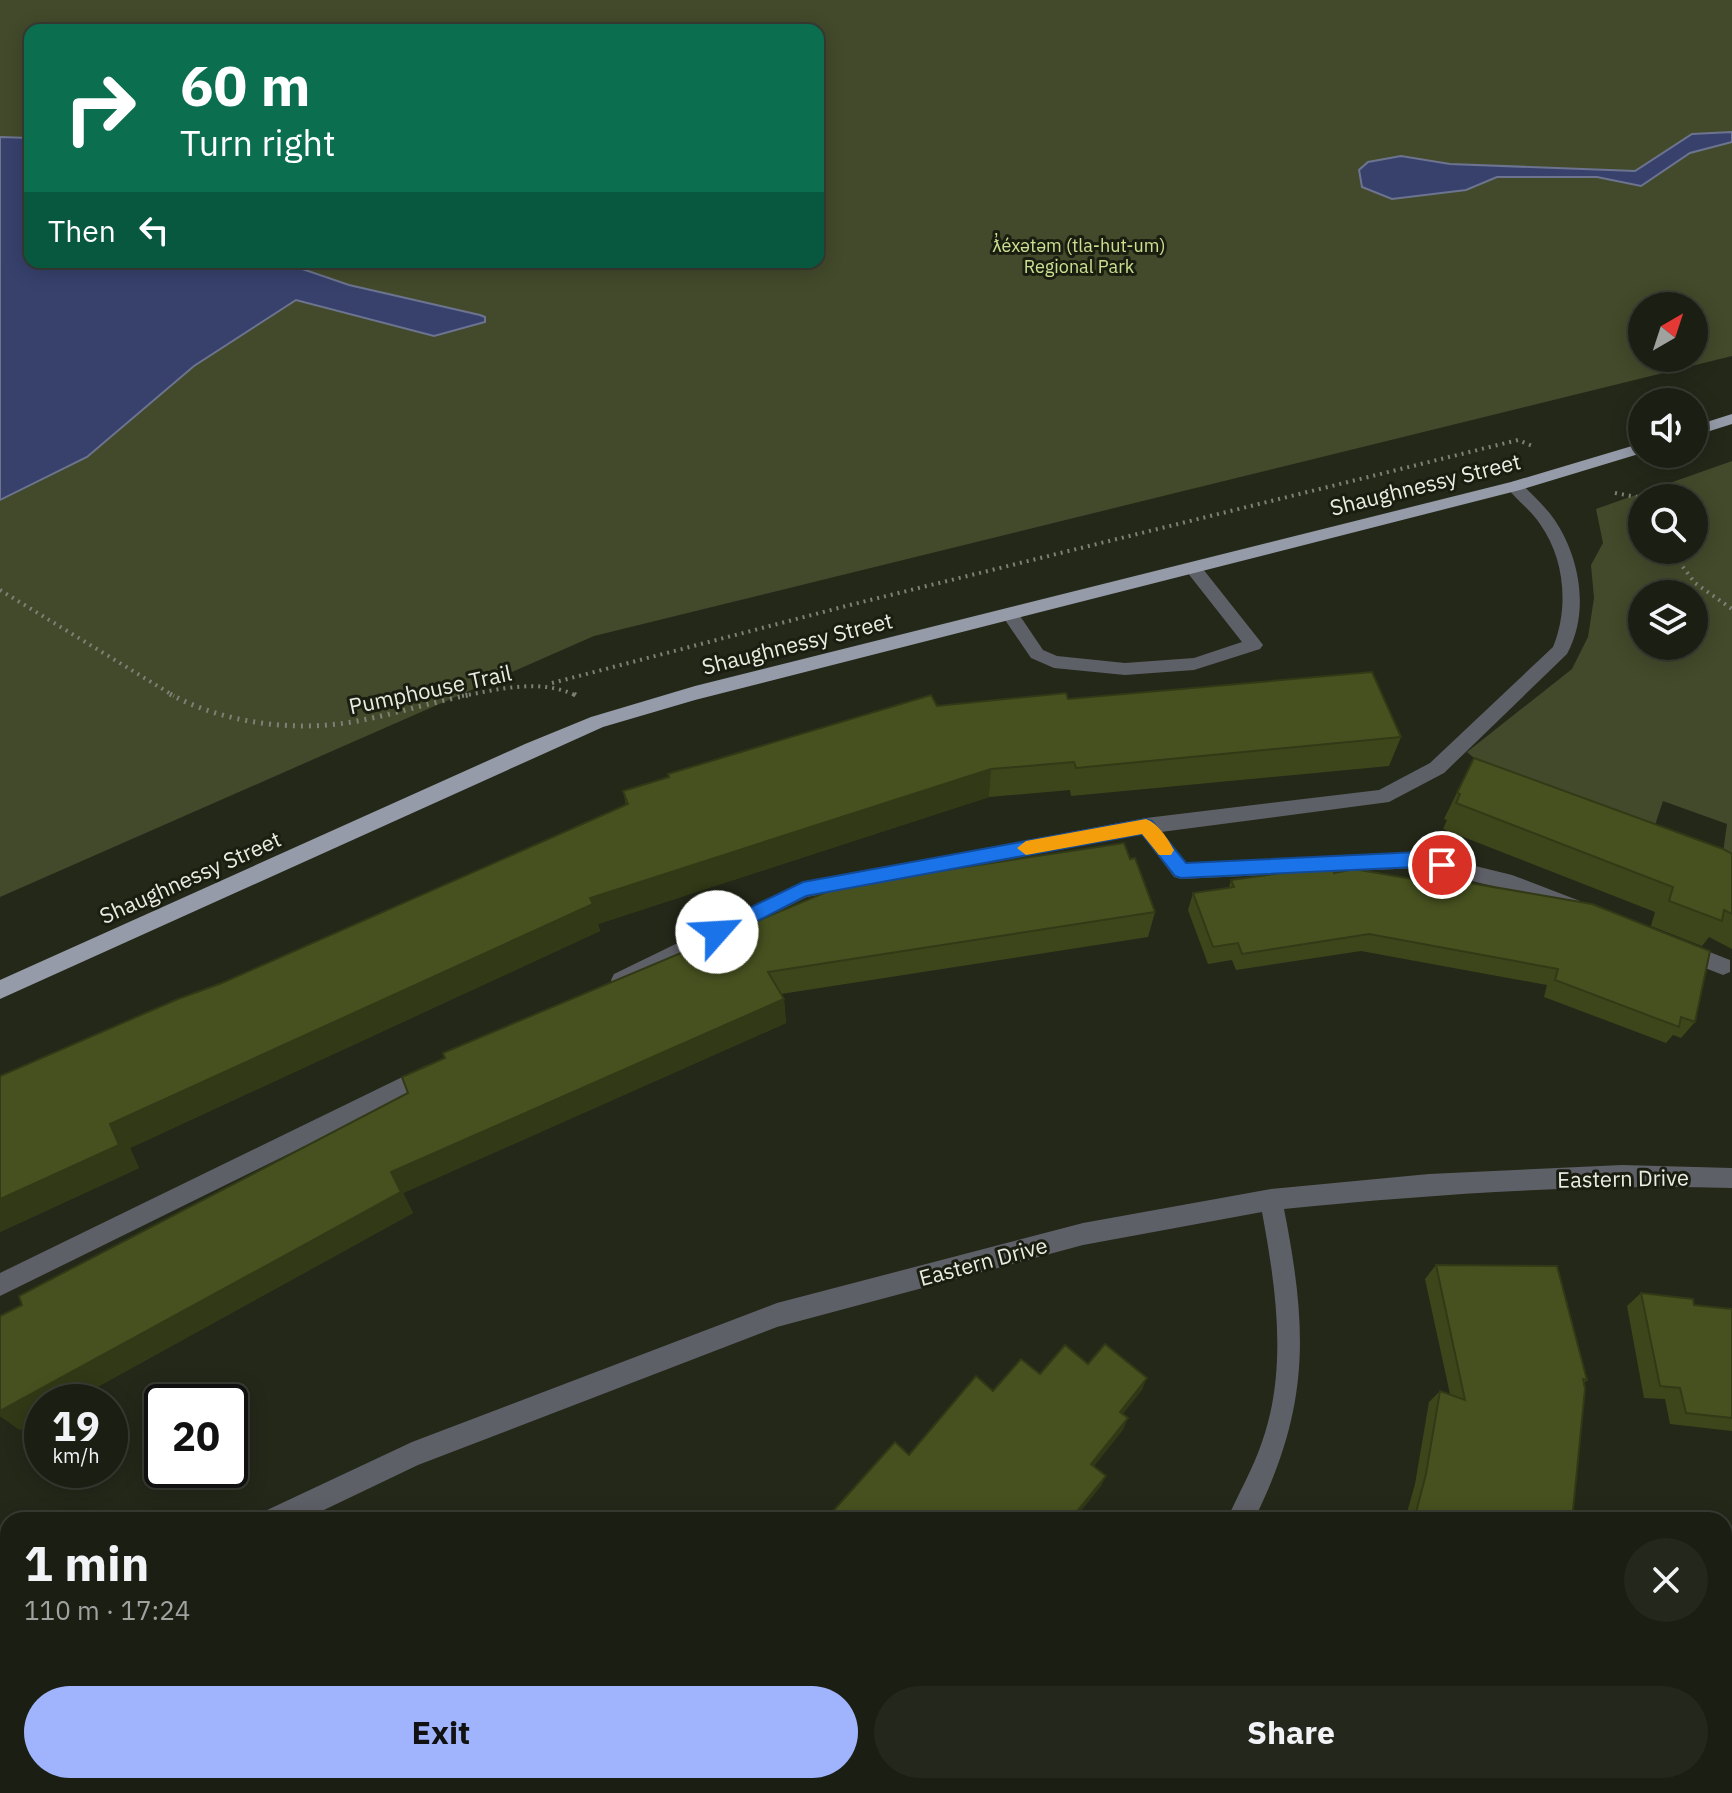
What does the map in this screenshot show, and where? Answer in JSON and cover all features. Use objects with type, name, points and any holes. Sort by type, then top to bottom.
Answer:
[{"type":"main road","points":[[1708,427],[1732,419]]},
{"type":"main road","name":"Shaughnessy Street","points":[[0,990],[474,774],[597,722],[695,693],[1514,486],[1628,452]]},
{"type":"street","points":[[602,989],[803,890],[1146,826],[1382,797],[1437,768],[1561,650],[1570,633],[1572,607],[1567,563],[1552,527],[1514,486]]},
{"type":"street","points":[[1010,614],[1037,654],[1054,662],[1125,669],[1194,664],[1254,645],[1193,568]]},
{"type":"street","points":[[1146,826],[1181,871],[1418,860],[1512,883],[1597,916]]},
{"type":"street","points":[[1667,944],[1723,966]]},
{"type":"street","points":[[0,1285],[444,1066]]},
{"type":"street","name":"Eastern Drive","points":[[291,1512],[412,1455],[777,1315],[1083,1234],[1271,1200],[1429,1184],[1607,1175],[1732,1178]]},
{"type":"street","points":[[1244,1512],[1258,1487],[1283,1420],[1290,1366],[1286,1273],[1271,1200]]},
{"type":"path","name":"Pumphouse Trail","points":[[0,590],[61,631],[192,705],[254,721],[330,725],[376,719],[500,688],[552,683],[1518,440],[1536,447]]},
{"type":"path","points":[[1615,493],[1628,495]]},
{"type":"path","points":[[1681,564],[1695,583],[1732,609]]},
{"type":"path","points":[[552,683],[573,692],[597,722]]},
{"type":"green space","name":"ƛ̓éxətəm (tla-hut-um) Regional Park","points":[[0,0],[1732,0],[1732,356],[1708,362],[1708,292],[1628,292],[1628,372],[1667,372],[594,636],[0,897]]},
{"type":"green space","points":[[1732,461],[1732,872],[1721,867],[1727,824],[1663,801],[1651,837],[1481,764],[1467,752],[1572,669],[1588,637],[1594,598],[1591,565],[1603,543],[1596,509],[1628,498],[1628,564],[1708,564],[1708,484],[1667,484]]},
{"type":"water","points":[[1732,132],[1732,142],[1690,153],[1641,186],[1597,177],[1497,177],[1466,190],[1392,199],[1362,187],[1359,170],[1368,162],[1401,156],[1450,164],[1635,171],[1692,134]]},
{"type":"water","points":[[0,137],[24,138],[24,268],[299,268],[349,285],[485,317],[485,322],[434,336],[296,300],[194,366],[87,457],[0,500]]},
{"type":"building","points":[[1372,672],[1401,737],[1076,768],[1074,762],[991,769],[590,898],[593,904],[110,1124],[119,1145],[0,1199],[0,1076],[222,983],[628,804],[623,791],[669,777],[668,774],[931,695],[937,706],[1066,693],[1068,699]]},
{"type":"building","points":[[1474,758],[1732,854],[1732,914],[1724,910],[1722,921],[1669,901],[1673,887],[1456,803],[1460,794],[1457,793]]},
{"type":"building","points":[[1124,843],[1130,859],[1135,858],[1155,912],[768,972],[784,999],[391,1172],[401,1192],[49,1384],[24,1384],[24,1398],[0,1411],[0,1316],[22,1305],[19,1296],[408,1093],[402,1077],[445,1058],[443,1053],[881,869],[912,875]]},
{"type":"building","points":[[1331,866],[1334,873],[1354,869],[1412,879],[1412,873],[1592,904],[1710,951],[1695,1022],[1681,1017],[1679,1027],[1555,980],[1558,969],[1369,934],[1242,954],[1238,943],[1213,947],[1193,893],[1234,887],[1231,880]]},
{"type":"building","points":[[1436,1265],[1557,1266],[1587,1380],[1583,1379],[1585,1389],[1573,1512],[1416,1512],[1440,1391],[1465,1400]]},
{"type":"building","points":[[1641,1293],[1693,1299],[1694,1305],[1732,1309],[1732,1418],[1686,1413],[1680,1388],[1660,1386]]},
{"type":"building","points":[[1105,1344],[1147,1378],[1120,1412],[1128,1418],[1091,1464],[1106,1476],[1077,1512],[832,1512],[895,1442],[909,1455],[976,1376],[993,1391],[1021,1359],[1040,1374],[1065,1345],[1088,1364]]},
{"type":"slow traffic","points":[[1026,848],[1146,826],[1165,850]]},
{"type":"route","points":[[717,932],[803,890],[1146,826],[1181,871],[1418,860],[1442,865]]}]
